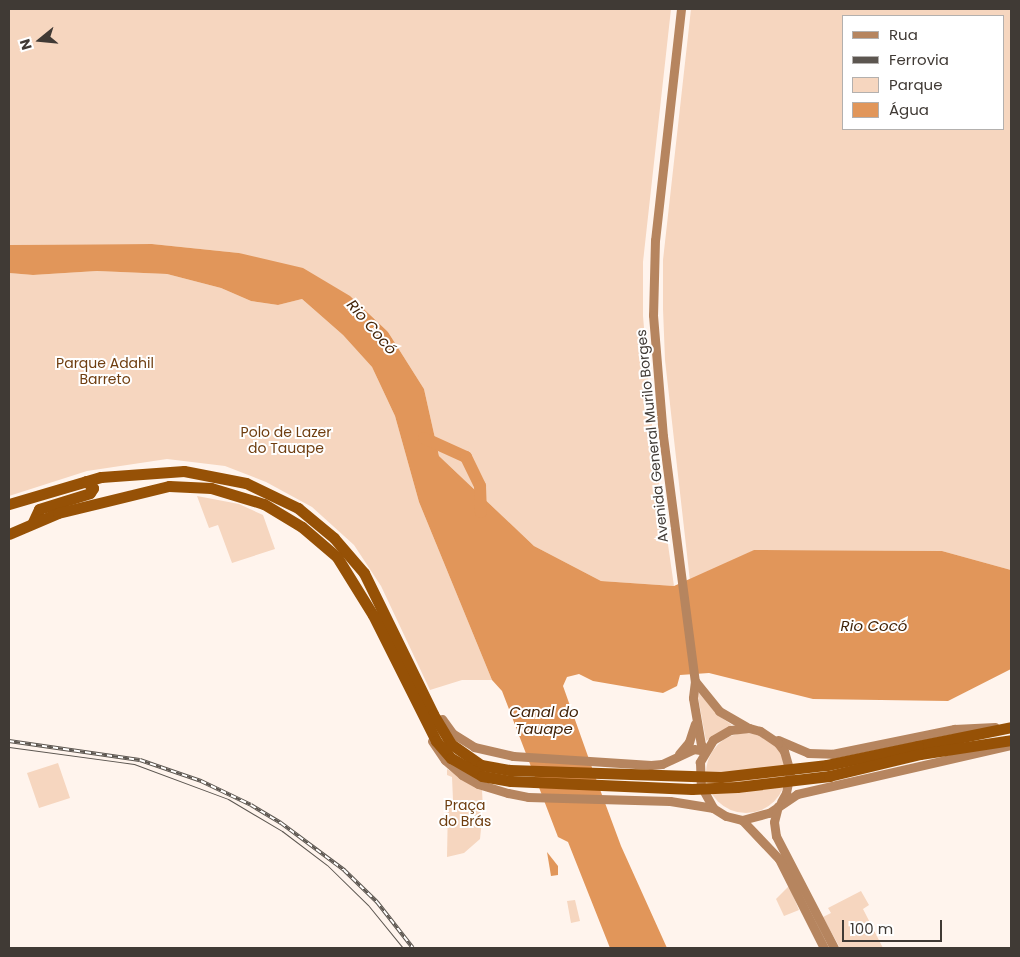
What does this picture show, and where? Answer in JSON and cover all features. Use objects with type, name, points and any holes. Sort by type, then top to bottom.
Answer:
[{"type":"highway","points":[[9,504],[86,481],[152,471],[202,472],[246,483],[298,508],[334,538],[364,573],[442,731],[465,756],[511,775]]},
{"type":"highway","points":[[33,522],[39,509],[90,493],[93,488],[86,481]]},
{"type":"highway","points":[[9,534],[33,522],[147,488],[169,486],[211,488],[264,504],[302,527],[337,557],[373,615],[436,741],[451,758],[482,776],[511,775],[692,788],[737,787],[829,776],[1008,727]]},
{"type":"highway","points":[[919,750],[1011,740]]},
{"type":"main road","name":"Avenida General Murilo Borges","points":[[681,9],[655,240],[653,315],[658,387],[695,681],[692,698],[701,745],[706,750]]},
{"type":"main road","points":[[695,681],[719,711],[749,728],[808,753],[832,754],[972,727],[1008,727]]},
{"type":"main road","points":[[425,695],[452,733],[462,741],[488,752],[513,756],[651,765],[694,749],[706,750]]},
{"type":"main road","points":[[417,705],[432,742],[445,760],[478,784],[528,797],[670,801],[713,808],[726,816],[742,820],[757,818],[797,794],[1011,745]]},
{"type":"main road","points":[[676,757],[689,742],[696,722]]},
{"type":"main road","points":[[713,808],[706,798],[699,774],[706,750],[721,734],[749,728]]},
{"type":"main road","points":[[770,736],[784,751],[789,766],[790,783],[774,822],[776,836],[834,948]]},
{"type":"main road","points":[[742,820],[779,859],[824,948]]},
{"type":"green space","points":[[9,9],[671,9],[643,262],[643,316],[654,448],[674,586],[601,581],[534,546],[439,456],[424,389],[388,332],[239,253],[152,244],[9,245]]},
{"type":"green space","points":[[691,9],[1011,9],[1011,570],[942,551],[755,550],[690,581],[665,360],[663,260]]},
{"type":"green space","points":[[97,271],[167,274],[221,288],[251,301],[278,305],[302,299],[343,335],[372,367],[395,416],[419,502],[492,680],[462,680],[430,690],[381,586],[354,545],[312,507],[266,482],[225,466],[167,459],[87,471],[9,496],[9,273],[33,275]]},
{"type":"green space","points":[[197,496],[239,504],[263,515],[275,549],[232,563],[218,525],[209,528]]},
{"type":"green space","points":[[697,691],[719,716],[732,725],[706,741]]},
{"type":"green space","points":[[746,733],[761,736],[774,745],[783,758],[786,773],[783,788],[774,801],[761,810],[746,813],[731,810],[718,801],[709,788],[706,773],[709,758],[718,745],[731,736]]},
{"type":"green space","points":[[58,763],[70,798],[39,808],[27,773]]},
{"type":"green space","name":"Praça do Brás","points":[[447,769],[482,790],[483,809],[480,839],[464,853],[447,857],[448,804],[453,800],[452,777],[447,775]]},
{"type":"green space","points":[[789,886],[799,910],[784,916],[776,899]]},
{"type":"green space","points":[[861,891],[869,905],[863,909],[883,948],[840,948],[823,917],[831,913],[828,908]]},
{"type":"green space","points":[[575,900],[580,921],[571,923],[567,901]]},
{"type":"water","name":"Rio Cocó","points":[[152,244],[239,253],[303,268],[350,296],[388,332],[424,389],[439,456],[534,546],[601,581],[674,586],[754,550],[942,551],[1011,570],[1011,669],[948,701],[813,699],[709,673],[680,675],[677,686],[663,693],[593,681],[579,674],[567,677],[563,686],[595,776],[621,846],[667,948],[610,948],[568,842],[558,837],[502,691],[492,680],[419,502],[395,416],[372,367],[343,335],[302,299],[278,305],[251,301],[221,288],[167,274],[97,271],[33,275],[9,273],[9,245]]},
{"type":"water","points":[[547,852],[558,866],[558,875],[551,876]]},
{"type":"waterway","name":"Rio Cocó","points":[[424,438],[466,457],[480,486],[481,512]]},
{"type":"tram line","points":[[9,747],[134,764],[228,799],[282,831],[327,865],[368,905],[403,948]]},
{"type":"railway","points":[[9,741],[140,760],[201,781],[251,805],[281,823],[344,870],[377,902],[413,948]]},
{"type":"park label","name":"Parque Adahil Barreto","points":[[105,372]]},
{"type":"park label","name":"Polo de Lazer do Tauape","points":[[286,440]]},
{"type":"water label","name":"Canal do Tauape","points":[[544,720]]}]
